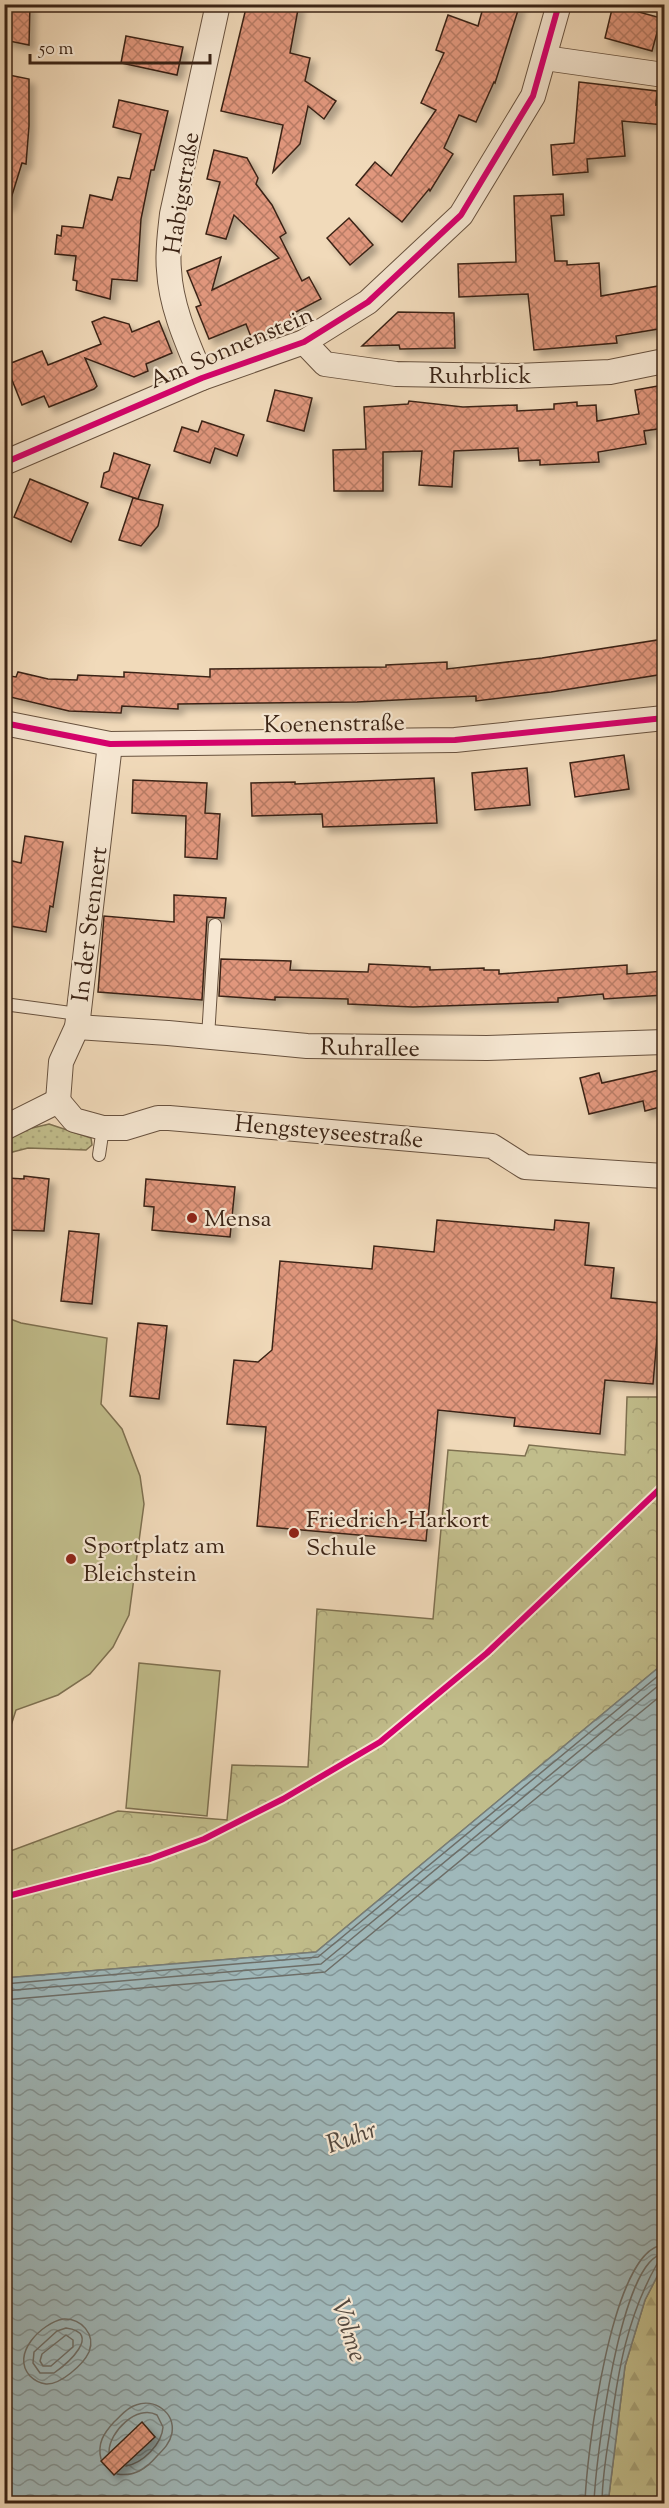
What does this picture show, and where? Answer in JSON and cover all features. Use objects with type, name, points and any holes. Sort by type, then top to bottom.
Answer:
[{"type":"street","name":"Habigstraße","points":[[202,378],[173,300],[169,271],[169,244],[172,214],[218,4]]},
{"type":"street","name":"Am Sonnenstein","points":[[4,463],[202,378],[304,342],[368,302],[461,215],[533,96],[559,4]]},
{"type":"street","points":[[545,58],[664,75]]},
{"type":"street","name":"Ruhrblick","points":[[304,342],[325,363],[396,374],[517,376],[610,372],[664,361]]},
{"type":"street","name":"Koenenstraße","points":[[4,723],[110,744],[455,740],[664,718]]},
{"type":"street","name":"In der Stennert","points":[[58,1101],[61,1062],[78,1020],[110,744]]},
{"type":"street","name":"Ruhrallee","points":[[78,1020],[208,1037],[319,1047],[487,1048],[664,1042]]},
{"type":"street","points":[[4,1128],[58,1101]]},
{"type":"street","name":"Hengsteyseestraße","points":[[58,1101],[74,1120],[103,1128],[125,1128],[158,1118],[169,1118],[425,1139],[492,1146],[525,1167],[664,1176]]},
{"type":"lane","points":[[208,1037],[215,925]]},
{"type":"lane","points":[[4,1004],[78,1020]]},
{"type":"lane","points":[[99,1155],[103,1128]]},
{"type":"green space","points":[[49,1124],[91,1138],[92,1145],[86,1150],[28,1148],[5,1154],[5,1140],[28,1129]]},
{"type":"green space","name":"Sportplatz am Bleichstein","points":[[5,1317],[21,1323],[107,1338],[101,1404],[122,1429],[140,1476],[144,1504],[129,1615],[113,1647],[90,1674],[58,1695],[16,1710],[5,1744]]},
{"type":"green space","points":[[627,1397],[664,1397],[664,1663],[316,1952],[5,1978],[5,1853],[118,1811],[227,1820],[232,1765],[308,1767],[317,1609],[433,1619],[448,1450],[525,1456],[529,1445],[625,1455]]},
{"type":"green space","points":[[139,1663],[220,1671],[207,1816],[126,1808]]},
{"type":"green space","points":[[664,2263],[664,2503],[608,2504],[625,2366],[645,2300]]},
{"type":"water","points":[[664,1663],[664,2263],[645,2300],[625,2366],[608,2503],[5,2504],[5,1978],[316,1952]]},
{"type":"building","points":[[4,4],[30,4],[29,45],[4,40]]},
{"type":"building","points":[[247,4],[299,4],[290,53],[310,58],[305,81],[336,101],[324,119],[308,106],[300,144],[273,172],[283,125],[221,111]]},
{"type":"building","points":[[484,4],[520,4],[495,83],[476,122],[459,115],[444,148],[453,154],[430,191],[429,189],[402,222],[356,185],[375,162],[391,176],[436,110],[421,103],[444,53],[436,50],[448,15],[478,26]]},
{"type":"building","points":[[613,5],[661,18],[652,51],[605,38]]},
{"type":"building","points":[[126,36],[183,47],[177,75],[121,63]]},
{"type":"building","points":[[4,74],[29,79],[26,164],[22,163],[9,205],[4,205]]},
{"type":"building","points":[[579,82],[657,91],[656,105],[664,103],[664,125],[622,121],[625,156],[587,159],[588,172],[553,175],[551,145],[574,143]]},
{"type":"building","points":[[119,100],[168,111],[154,170],[151,170],[141,219],[137,281],[112,279],[110,299],[76,290],[77,281],[73,280],[76,256],[55,254],[57,235],[61,236],[62,226],[83,228],[90,195],[112,200],[118,177],[130,179],[141,134],[113,127]]},
{"type":"building","points":[[214,150],[247,158],[258,178],[256,184],[272,205],[286,233],[280,237],[302,281],[309,277],[321,299],[290,315],[293,320],[253,342],[246,324],[209,339],[196,307],[201,305],[187,271],[221,257],[212,290],[279,258],[234,215],[226,239],[206,234],[220,182],[207,179]]},
{"type":"building","points":[[563,194],[564,215],[551,216],[555,261],[567,261],[567,265],[599,263],[601,296],[664,285],[664,328],[616,336],[617,343],[534,350],[528,294],[459,297],[458,264],[516,262],[514,196]]},
{"type":"building","points":[[349,218],[373,245],[350,265],[327,238]]},
{"type":"building","points":[[398,312],[454,313],[455,348],[400,349],[399,345],[362,346]]},
{"type":"building","points":[[104,317],[129,324],[132,332],[159,321],[172,353],[146,364],[148,371],[134,377],[85,358],[97,386],[94,389],[49,407],[44,396],[22,405],[6,365],[42,351],[48,365],[101,344],[92,322]]},
{"type":"building","points":[[664,385],[664,428],[644,431],[646,444],[598,452],[599,462],[540,465],[540,460],[519,461],[518,448],[454,451],[452,487],[419,485],[422,451],[383,452],[383,491],[334,491],[333,450],[366,449],[364,407],[408,404],[409,401],[463,407],[517,405],[517,411],[554,409],[554,404],[577,402],[577,406],[596,405],[597,421],[639,414],[635,390]]},
{"type":"building","points":[[275,390],[312,398],[304,431],[267,421]]},
{"type":"building","points":[[202,421],[244,435],[237,456],[215,448],[210,463],[174,451],[182,427],[198,432]]},
{"type":"building","points":[[114,453],[150,465],[138,499],[101,487],[104,473],[109,471]]},
{"type":"building","points":[[30,479],[88,503],[71,542],[14,517]]},
{"type":"building","points":[[133,498],[163,505],[158,526],[141,546],[119,540]]},
{"type":"building","points":[[664,639],[664,674],[476,701],[476,696],[357,702],[178,704],[178,709],[122,706],[121,713],[69,711],[6,696],[10,676],[16,677],[18,672],[48,679],[77,680],[78,675],[124,677],[124,672],[210,677],[210,669],[386,667],[386,665],[447,662],[447,669],[542,658]]},
{"type":"building","points":[[624,755],[629,789],[575,797],[570,763]]},
{"type":"building","points":[[527,768],[530,805],[475,810],[472,773]]},
{"type":"building","points":[[434,778],[437,823],[323,827],[322,814],[252,816],[251,783],[295,782],[295,784]]},
{"type":"building","points":[[133,780],[207,783],[205,813],[220,814],[217,859],[185,857],[186,816],[132,813]]},
{"type":"building","points":[[25,836],[63,842],[53,907],[50,906],[46,932],[4,925],[4,859],[21,863]]},
{"type":"building","points":[[174,895],[226,898],[224,918],[207,917],[202,1000],[98,992],[104,916],[174,922]]},
{"type":"building","points":[[221,959],[291,961],[290,970],[368,972],[369,964],[430,967],[430,970],[484,968],[484,970],[499,970],[499,974],[627,965],[627,974],[664,971],[664,995],[604,999],[603,994],[558,998],[558,1002],[413,1007],[348,1004],[348,999],[275,997],[275,1000],[219,996]]},
{"type":"building","points":[[664,1069],[664,1106],[645,1111],[643,1101],[589,1114],[580,1078],[599,1073],[602,1083]]},
{"type":"building","points":[[24,1176],[49,1179],[44,1231],[4,1230],[8,1178],[24,1179]]},
{"type":"building","name":"Mensa","points":[[146,1179],[235,1187],[230,1237],[152,1230],[154,1207],[144,1206]]},
{"type":"building","points":[[437,1220],[554,1230],[555,1220],[589,1223],[585,1265],[614,1268],[611,1298],[660,1303],[653,1384],[605,1380],[600,1434],[514,1426],[515,1418],[438,1410],[426,1541],[257,1526],[266,1427],[227,1424],[234,1360],[258,1362],[272,1350],[280,1261],[372,1269],[374,1246],[434,1252]]},
{"type":"building","points":[[69,1231],[99,1234],[92,1304],[61,1301]]},
{"type":"building","points":[[138,1323],[167,1326],[159,1399],[130,1396]]},
{"type":"building","points":[[142,2422],[155,2437],[114,2475],[101,2461]]},
{"type":"cycle path","points":[[4,463],[202,378],[304,342],[368,302],[461,215],[533,96],[559,4]]},
{"type":"cycle path","points":[[4,723],[110,744],[455,740],[664,718]]},
{"type":"cycle path","points":[[4,1897],[150,1859],[204,1839],[283,1799],[380,1742],[487,1653],[664,1485]]},
{"type":"place","name":"Mensa","points":[[192,1218]]},
{"type":"place","name":"Friedrich-Harkort Schule","points":[[294,1533]]},
{"type":"place","name":"Sportplatz am Bleichstein","points":[[71,1559]]},
{"type":"water label","name":"Ruhr","points":[[351,2136]]},
{"type":"water label","name":"Volme","points":[[350,2330]]}]
